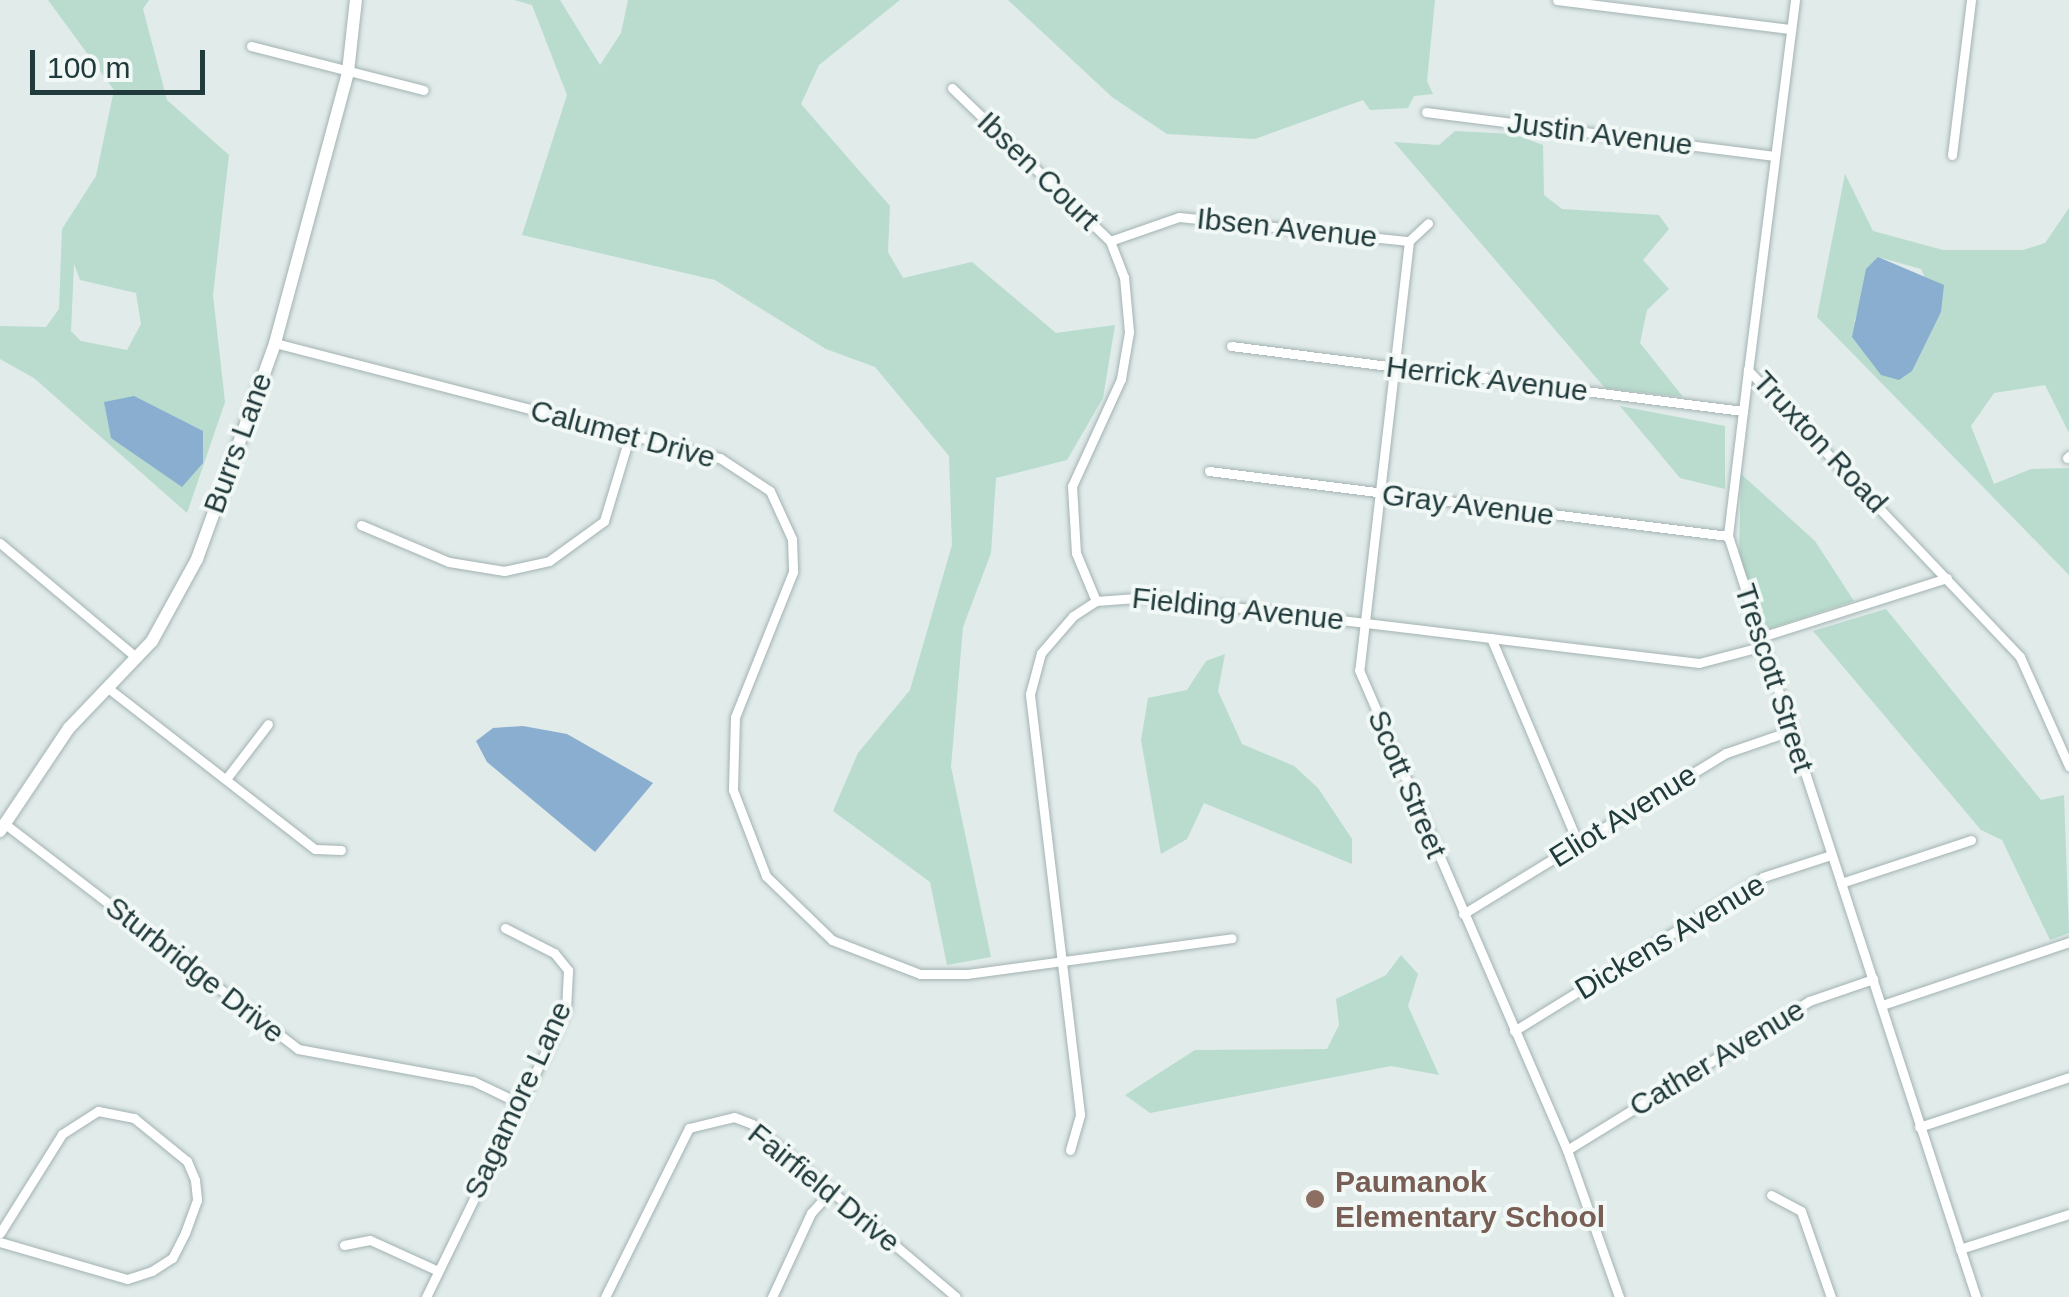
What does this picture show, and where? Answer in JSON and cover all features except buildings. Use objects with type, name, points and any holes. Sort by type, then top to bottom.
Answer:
[{"type":"street","name":"Burrs Lane","points":[[2,827],[69,728],[136,657],[184,590],[275,343],[348,72],[356,0]]},
{"type":"street","points":[[1557,0],[1790,29]]},
{"type":"street","name":"Truxton Road","points":[[1794,0],[1748,370],[2020,657],[2069,766]]},
{"type":"street","points":[[1952,155],[1971,0]]},
{"type":"street","points":[[251,46],[423,90]]},
{"type":"street","name":"Ibsen Court","points":[[952,88],[1110,242],[1129,332],[1111,406],[1072,486],[1070,520],[1096,601]]},
{"type":"street","name":"Justin Avenue","points":[[1426,112],[1774,156]]},
{"type":"street","name":"Ibsen Avenue","points":[[1110,242],[1179,217],[1408,241]]},
{"type":"street","points":[[1408,241],[1428,223]]},
{"type":"street","name":"Scott Street","points":[[1408,241],[1358,670],[1567,1150],[1619,1297]]},
{"type":"street","name":"Calumet Drive","points":[[275,343],[630,435],[752,474],[782,510],[792,539],[793,572],[744,686],[732,744],[742,826],[766,876],[832,940],[920,974],[1232,938]]},
{"type":"street","name":"Herrick Avenue","points":[[1231,346],[1743,411]]},
{"type":"street","name":"Trescott Street","points":[[1748,370],[1728,536],[1882,1005]]},
{"type":"street","points":[[362,525],[449,562],[504,571],[549,561],[604,522],[630,435]]},
{"type":"street","name":"Gray Avenue","points":[[1209,472],[1728,536]]},
{"type":"street","points":[[0,543],[136,657]]},
{"type":"street","name":"Fielding Avenue","points":[[1070,1150],[1080,1114],[1030,694],[1055,633],[1096,601],[1150,597],[1700,664],[1947,578]]},
{"type":"street","points":[[1491,638],[1578,844]]},
{"type":"street","points":[[108,688],[315,849],[341,850]]},
{"type":"street","points":[[226,779],[268,724]]},
{"type":"street","name":"Eliot Avenue","points":[[1463,914],[1726,752],[1790,731]]},
{"type":"street","name":"Sturbridge Drive","points":[[2,827],[298,1048],[472,1081],[521,1104]]},
{"type":"street","points":[[1841,884],[1971,840]]},
{"type":"street","name":"Dickens Avenue","points":[[1514,1031],[1764,877],[1831,855]]},
{"type":"street","name":"Sagamore Lane","points":[[426,1297],[521,1104],[570,992],[568,970],[554,953],[505,928]]},
{"type":"street","points":[[1976,1297],[1882,1005],[2069,942]]},
{"type":"street","name":"Cather Avenue","points":[[1567,1150],[1808,1001],[1873,980]]},
{"type":"street","points":[[1919,1127],[2069,1077]]},
{"type":"street","points":[[0,1234],[62,1134],[98,1110],[134,1118],[187,1161],[195,1180],[185,1233],[172,1258],[152,1271],[126,1279],[0,1242]]},
{"type":"street","name":"Fairfield Drive","points":[[605,1297],[689,1128],[734,1117],[752,1124],[956,1297]]},
{"type":"street","points":[[772,1297],[811,1213],[830,1191]]},
{"type":"street","points":[[1771,1195],[1801,1211],[1831,1297]]},
{"type":"street","points":[[1960,1249],[2069,1214]]},
{"type":"street","points":[[344,1245],[370,1240],[436,1270]]},
{"type":"green space","points":[[48,0],[149,0],[143,9],[167,100],[229,155],[213,295],[225,402],[187,513],[34,378],[0,359],[0,326],[46,327],[59,309],[62,229],[96,176],[114,90]],"holes":[[[74,264],[80,280],[136,293],[141,324],[127,350],[81,341],[71,331]]]},
{"type":"green space","points":[[514,0],[560,0],[600,65],[621,33],[628,0],[900,0],[819,65],[801,104],[890,206],[888,252],[903,278],[972,262],[1056,333],[1115,325],[1103,398],[1067,460],[996,478],[991,553],[963,627],[951,767],[991,957],[947,965],[930,882],[833,811],[858,753],[910,690],[952,545],[949,456],[875,367],[826,349],[715,280],[522,235],[567,95],[532,5]]},
{"type":"green space","points":[[1008,0],[1435,0],[1427,81],[1433,94],[1414,96],[1408,108],[1370,110],[1363,100],[1255,139],[1167,134],[1112,97]]},
{"type":"green space","points":[[1455,131],[1513,134],[1543,145],[1544,195],[1562,209],[1659,215],[1669,229],[1643,260],[1669,289],[1647,310],[1640,343],[1683,397],[1605,388],[1394,142],[1439,145]]},
{"type":"green space","points":[[1845,174],[1873,231],[1943,250],[2023,250],[2045,243],[2069,208],[2069,433],[2045,385],[1994,393],[1971,426],[1994,484],[2031,469],[2069,468],[2069,575],[1817,317]],"holes":[[[1878,257],[1921,269],[1941,312],[1928,336],[1854,322]]]},
{"type":"green space","points":[[1620,406],[1725,426],[1725,489],[1680,478]]},
{"type":"green space","points":[[1741,474],[1815,541],[1854,601],[1763,631],[1739,555]]},
{"type":"green space","points":[[1886,609],[2041,800],[2064,795],[2069,933],[2050,940],[2002,840],[1981,830],[1813,631]]},
{"type":"green space","points":[[1225,654],[1218,691],[1242,744],[1294,766],[1318,788],[1352,839],[1352,864],[1204,803],[1187,839],[1161,854],[1141,740],[1148,698],[1187,690],[1206,661]]},
{"type":"green space","points":[[1401,955],[1418,974],[1408,1006],[1439,1075],[1391,1066],[1150,1113],[1125,1095],[1195,1050],[1327,1049],[1339,1025],[1336,999],[1386,975]]},
{"type":"water","points":[[1878,257],[1944,285],[1941,312],[1912,371],[1899,380],[1881,375],[1852,337],[1866,269]]},
{"type":"water","points":[[134,396],[203,431],[203,463],[182,487],[111,438],[104,402]]},
{"type":"water","points":[[523,726],[567,734],[653,783],[595,852],[487,762],[476,741],[493,728]]},
{"type":"place","name":"Paumanok Elementary School","points":[[1315,1199]]}]
